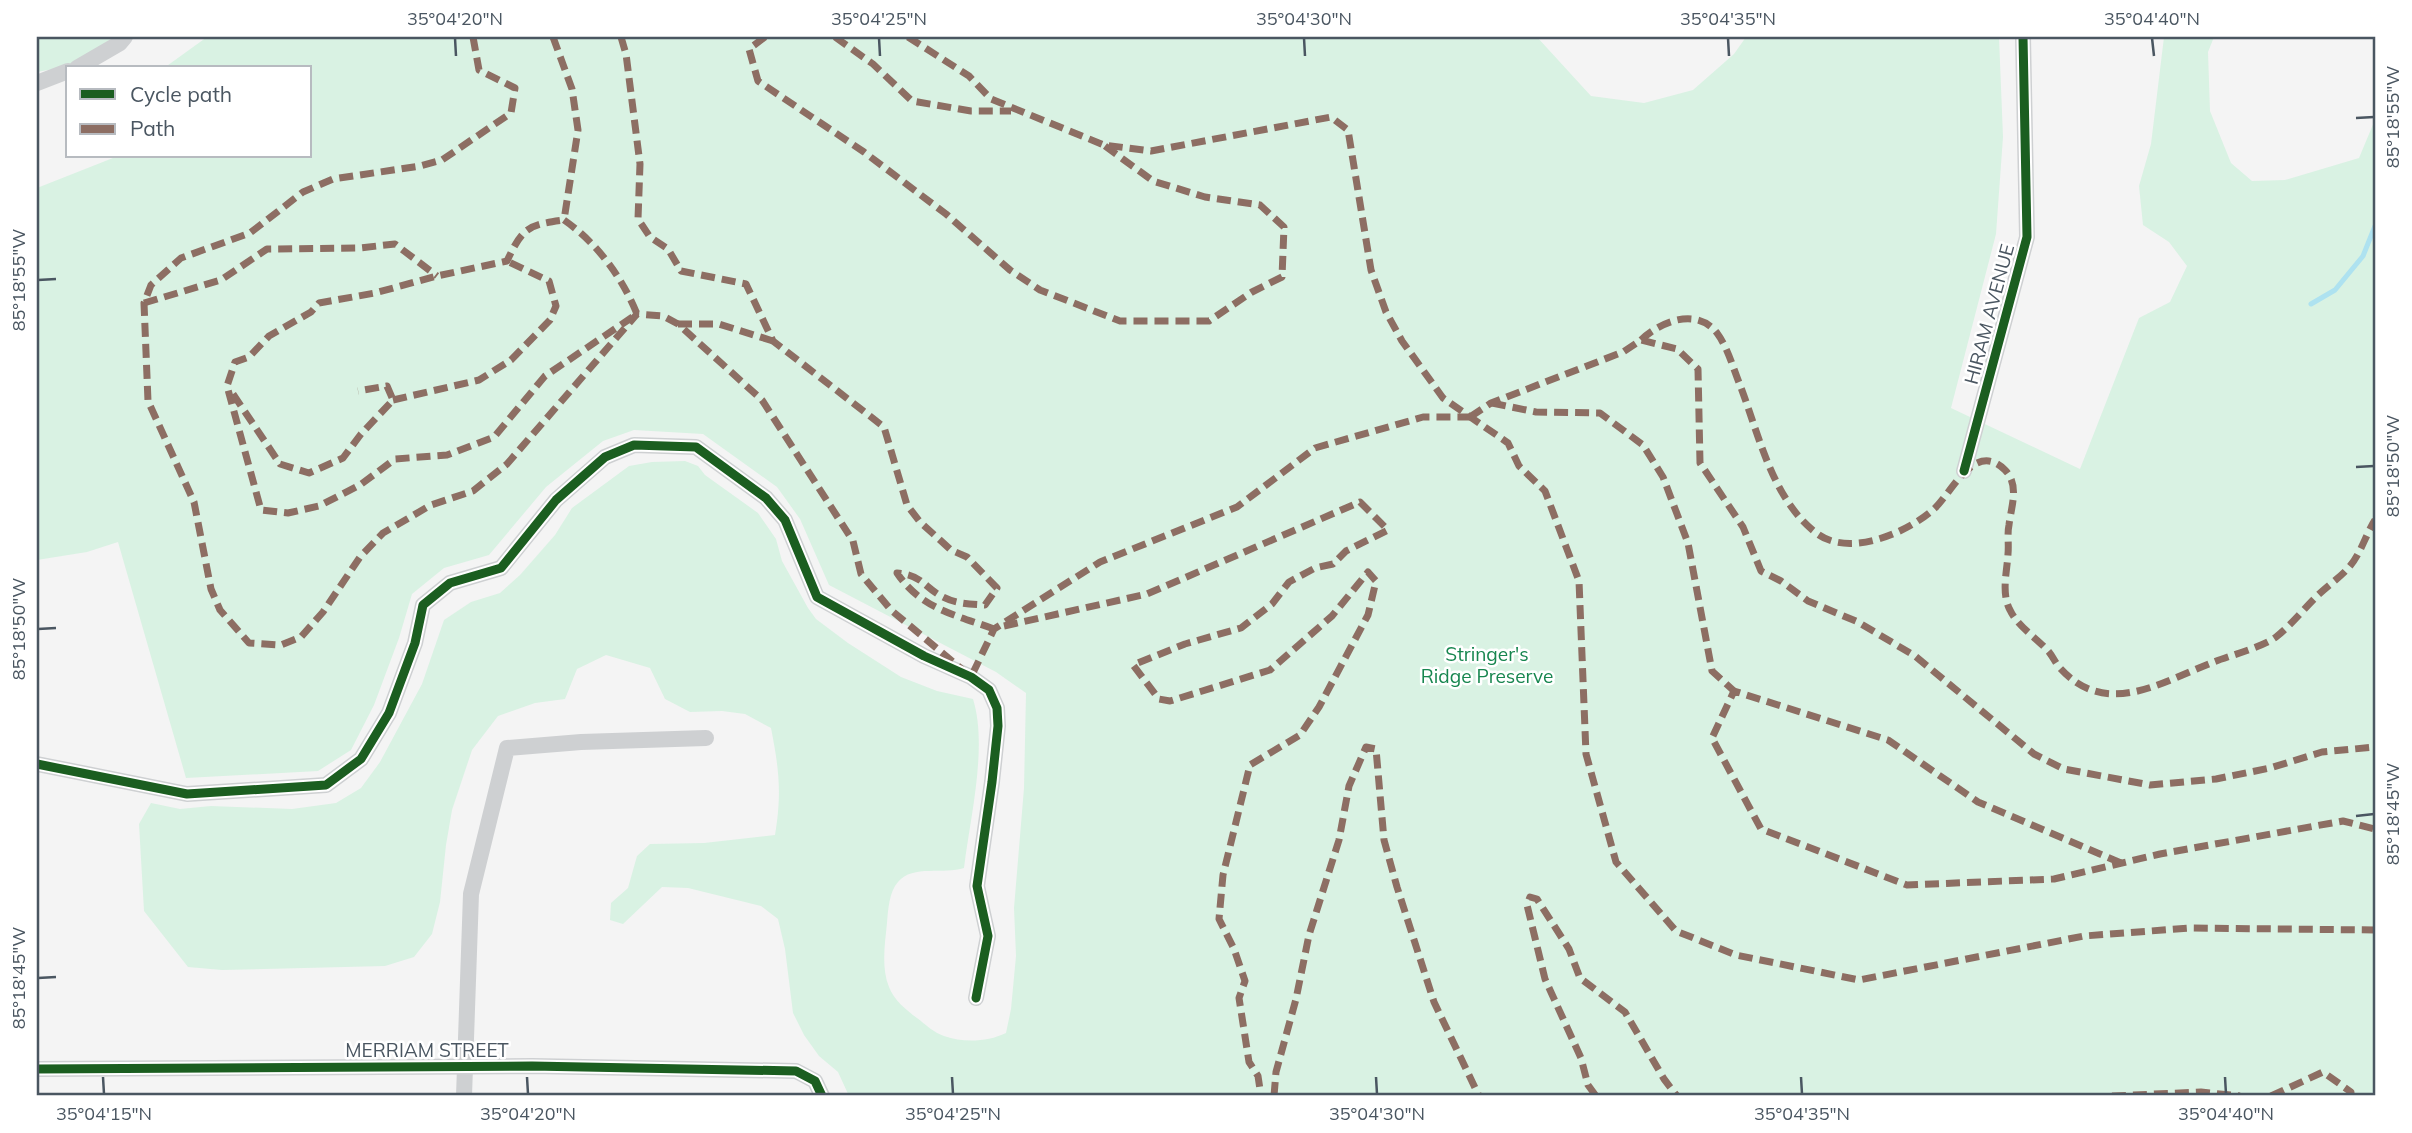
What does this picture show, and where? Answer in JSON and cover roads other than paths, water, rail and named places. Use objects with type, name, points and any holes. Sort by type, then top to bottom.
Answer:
[{"type":"street","points":[[80,66],[120,43],[125,37]]},
{"type":"street","name":"HIRAM AVENUE","points":[[1964,471],[2027,237],[2023,37]]},
{"type":"street","points":[[37,83],[66,73]]},
{"type":"street","points":[[37,764],[72,773],[187,793],[326,785],[361,759],[389,713],[415,643],[423,605],[450,583],[501,568],[555,500],[605,457],[634,445],[696,447],[766,498],[785,520],[817,597],[924,656],[971,677],[989,690],[997,708],[998,726],[977,886],[988,936],[976,998]]},
{"type":"street","points":[[464,1096],[471,894],[506,748],[581,742],[706,738]]},
{"type":"street","name":"MERRIAM STREET","points":[[37,1069],[532,1066],[796,1071],[818,1089]]},
{"type":"waterway","points":[[2311,304],[2335,290],[2363,256],[2375,226]]},
{"type":"park label","name":"Stringer's Ridge Preserve","points":[[1487,665]]}]
